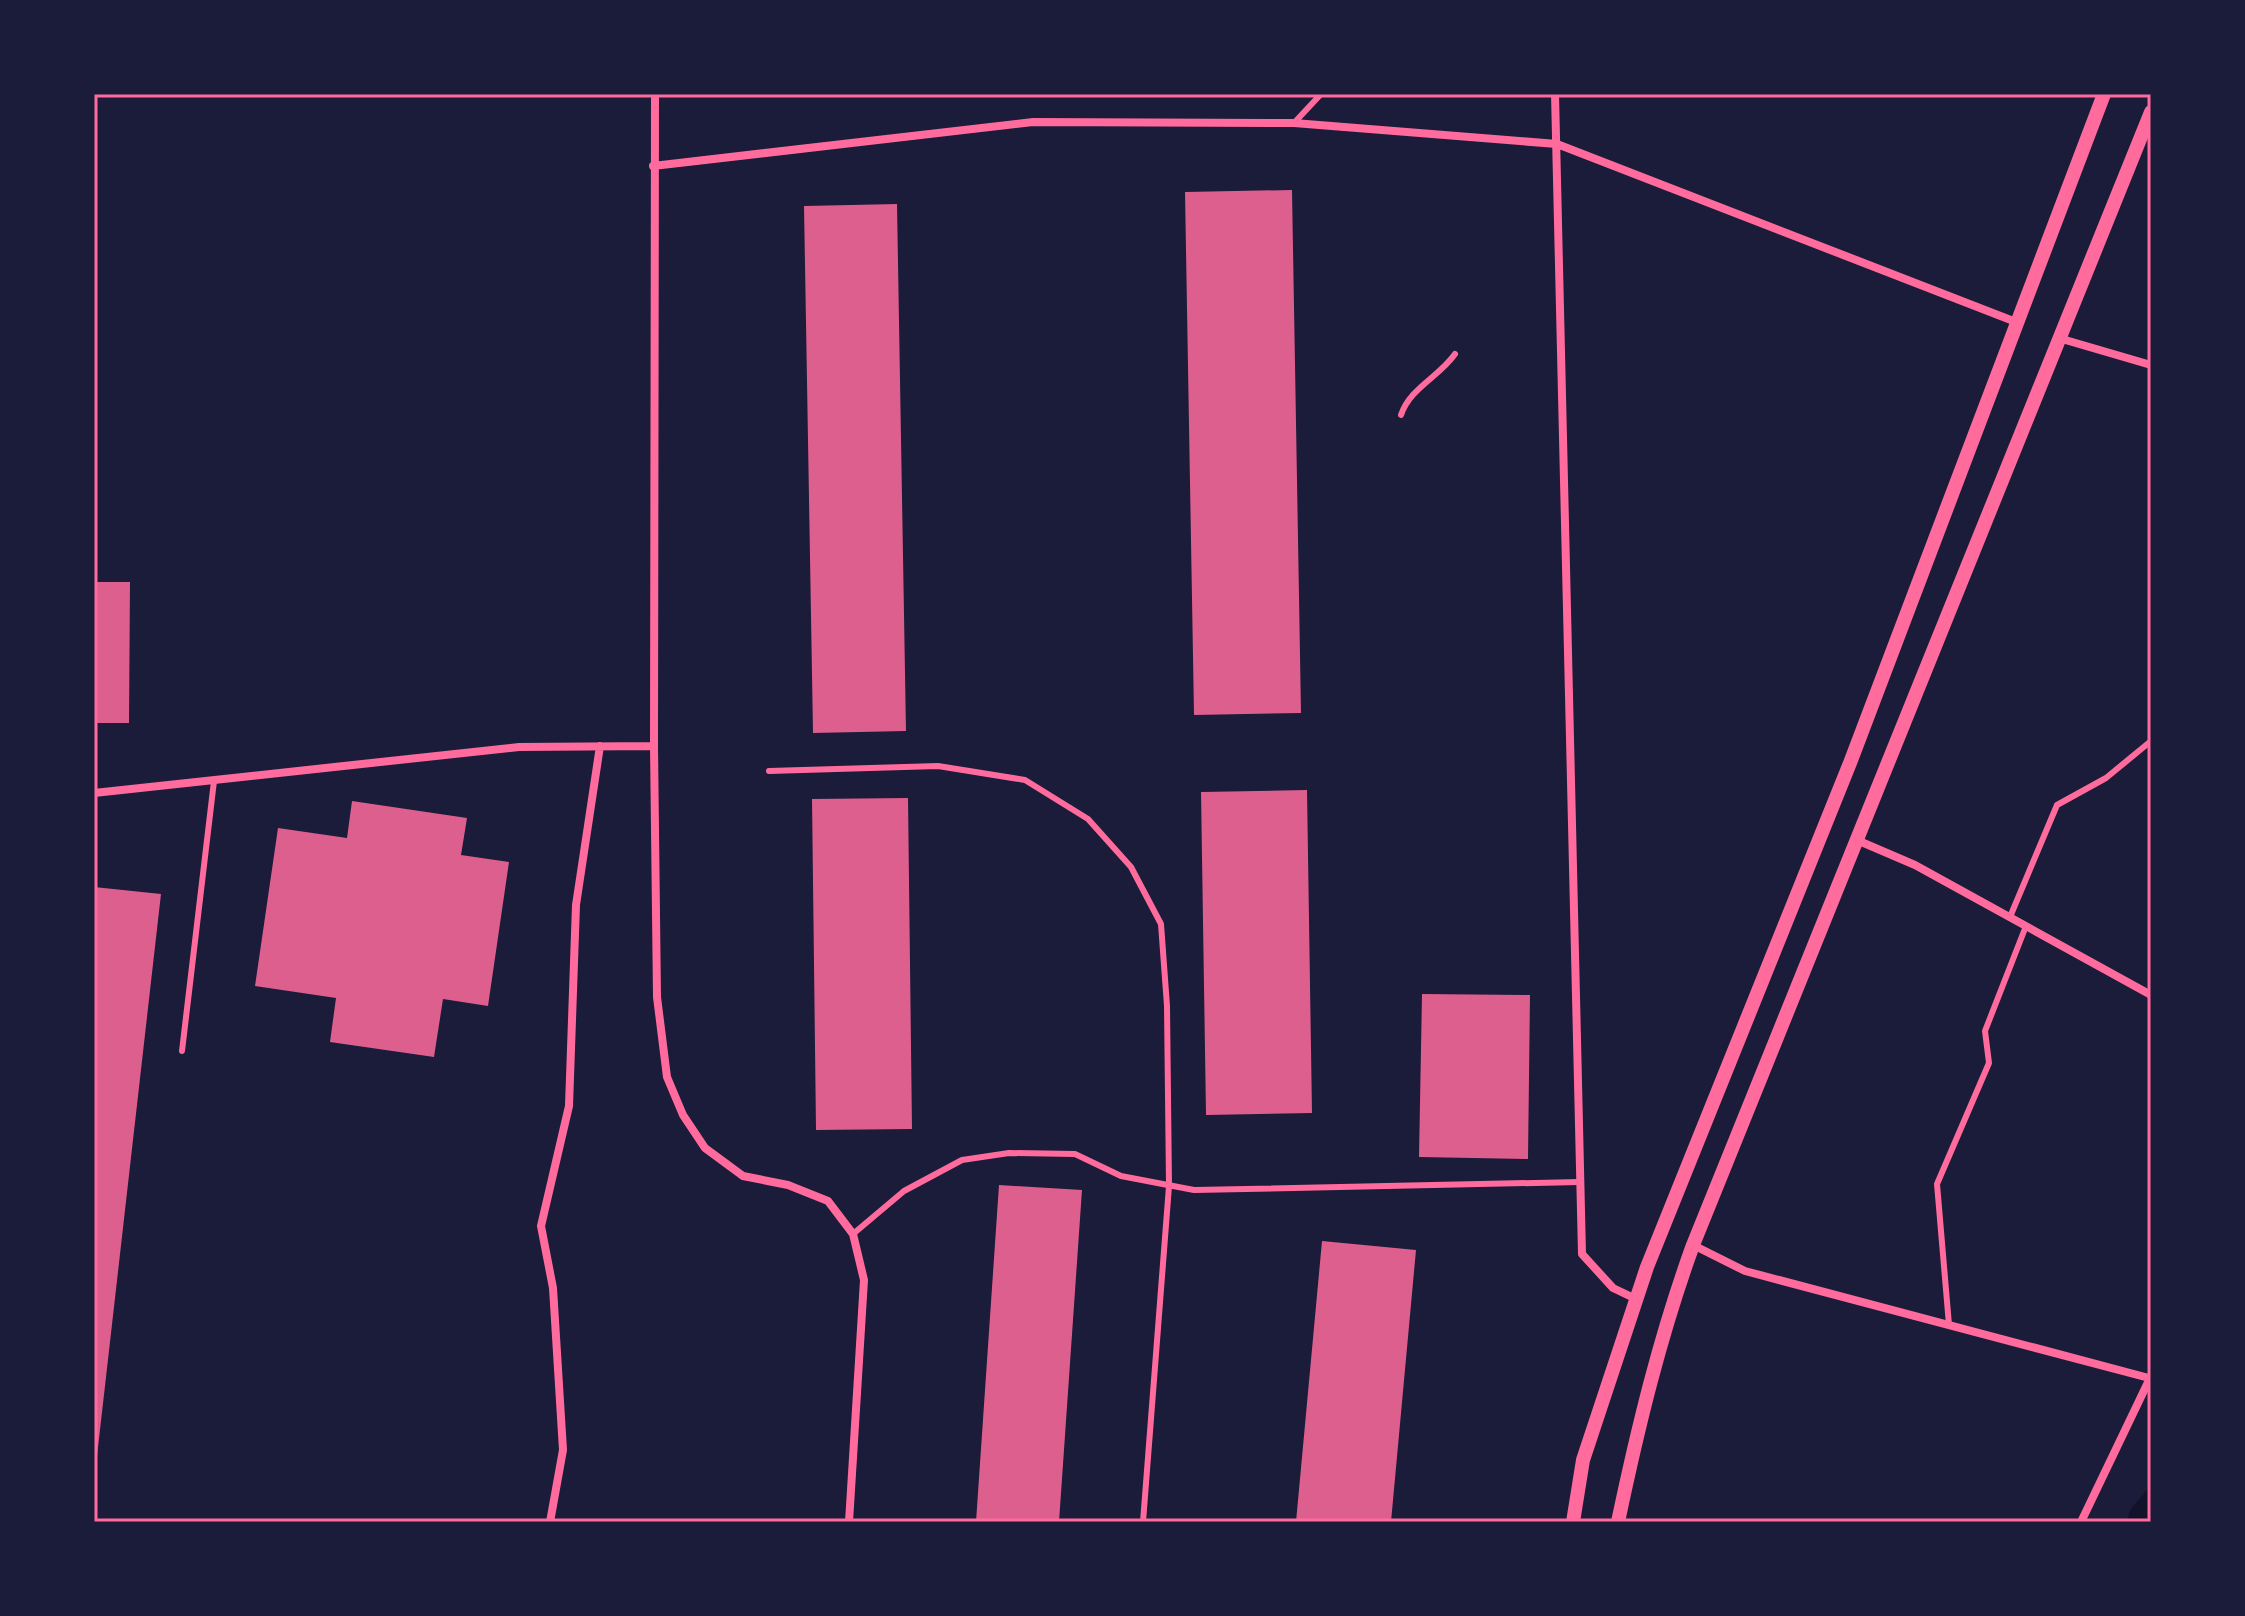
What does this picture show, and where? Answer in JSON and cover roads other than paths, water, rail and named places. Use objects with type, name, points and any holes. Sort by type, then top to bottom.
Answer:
[{"type":"street","points":[[655,94],[654,746],[657,997],[667,1077],[683,1115],[705,1148],[743,1176],[788,1185],[828,1201],[853,1234],[864,1280],[849,1522]]},
{"type":"street","points":[[1555,94],[1582,1254],[1613,1288],[1636,1299]]},
{"type":"street","points":[[1573,1522],[1583,1460],[1636,1299],[1850,763],[2104,94]]},
{"type":"street","points":[[1618,1522],[1643,1404],[1666,1318],[1693,1245],[2062,339],[2151,112]]},
{"type":"street","points":[[653,166],[1033,122],[1294,123],[1557,144],[2016,322]]},
{"type":"street","points":[[2062,339],[2151,365]]},
{"type":"street","points":[[550,1522],[563,1450],[553,1288],[541,1226],[569,1106],[576,905],[600,746]]},
{"type":"street","points":[[94,793],[519,747],[654,746]]},
{"type":"street","points":[[1859,841],[1915,865],[2151,995]]},
{"type":"street","points":[[1693,1245],[1745,1271],[2150,1377],[2081,1522]]},
{"type":"lane","points":[[1294,123],[1321,94]]},
{"type":"lane","points":[[1401,415],[1407,398],[1442,371],[1455,354]]},
{"type":"lane","points":[[2010,917],[2057,805],[2106,778],[2151,741]]},
{"type":"lane","points":[[769,771],[938,766],[1025,780],[1088,819],[1131,867],[1161,924],[1167,1006],[1169,1186],[1143,1522]]},
{"type":"lane","points":[[182,1051],[214,781]]},
{"type":"lane","points":[[1949,1325],[1937,1184],[1989,1063],[1985,1031],[2026,926]]},
{"type":"lane","points":[[853,1234],[904,1191],[962,1160],[998,1155],[1075,1154],[1121,1176],[1194,1190],[1580,1182]]}]
